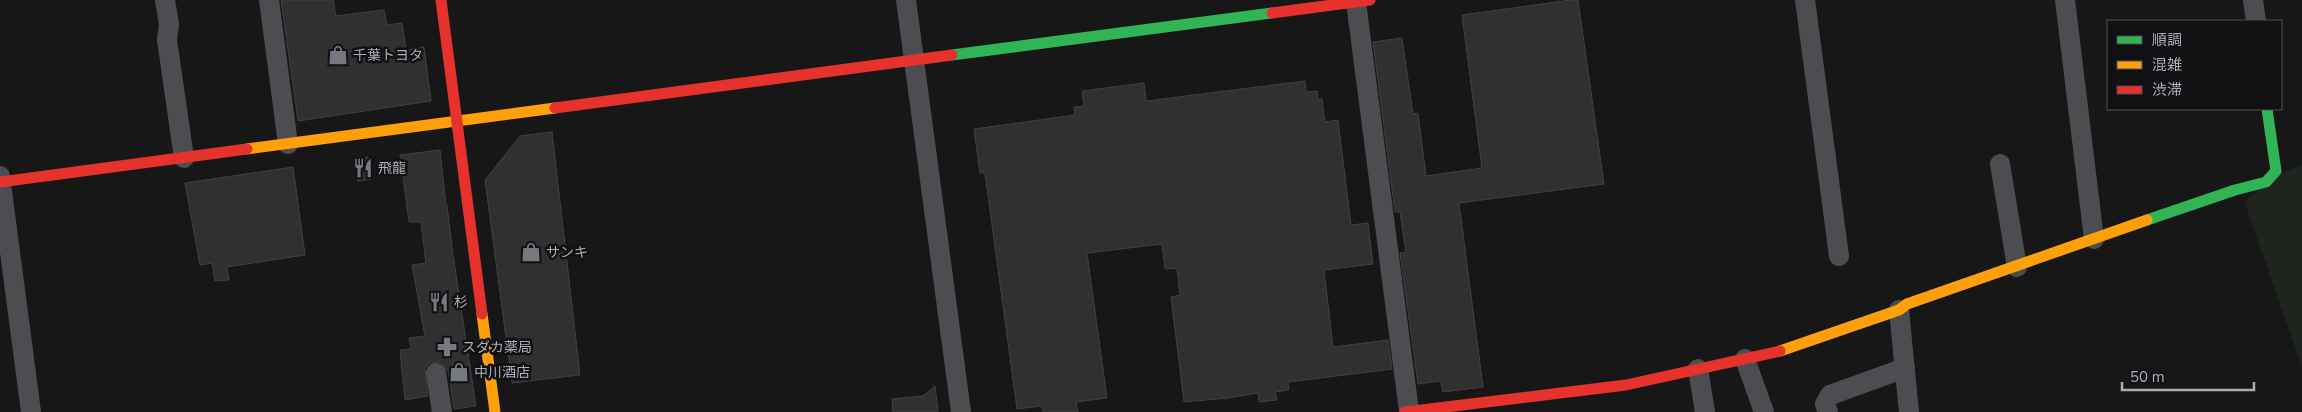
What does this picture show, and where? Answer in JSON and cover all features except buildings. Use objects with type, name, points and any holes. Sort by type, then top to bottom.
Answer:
[{"type":"street","points":[[165,0],[168,40],[184,158]]},
{"type":"street","points":[[269,0],[288,144]]},
{"type":"street","points":[[441,0],[458,121],[491,412]]},
{"type":"street","points":[[906,0],[961,412]]},
{"type":"street","points":[[1805,0],[1839,256]]},
{"type":"street","points":[[2065,0],[2094,239]]},
{"type":"street","points":[[2253,0],[2256,20]]},
{"type":"street","points":[[31,412],[0,180],[184,158],[1363,1],[1409,412]]},
{"type":"street","points":[[1406,412],[1626,385],[1778,352],[1899,310],[1907,304],[2266,182],[2276,171],[2268,110]]},
{"type":"street","points":[[2000,164],[2017,267]]},
{"type":"street","points":[[1899,310],[1909,412]]},
{"type":"street","points":[[1745,359],[1764,412]]},
{"type":"street","points":[[1828,412],[1826,404],[1830,394],[1905,368]]},
{"type":"street","points":[[1698,369],[1705,412]]},
{"type":"street","points":[[436,373],[442,412]]},
{"type":"shaded area","points":[[2302,165],[2302,367],[2244,201],[2281,173]]},
{"type":"traffic: fast","points":[[952,55],[1272,13]]},
{"type":"traffic: fast","points":[[2147,220],[2235,190],[2266,182],[2276,171],[2267,110]]},
{"type":"traffic: slow","points":[[247,149],[555,108]]},
{"type":"traffic: slow","points":[[1780,351],[1899,310],[1907,304],[2147,220]]},
{"type":"traffic: slow","points":[[482,314],[495,412]]},
{"type":"traffic: jam","points":[[441,0],[482,314]]},
{"type":"traffic: jam","points":[[1272,13],[1370,0]]},
{"type":"traffic: jam","points":[[555,108],[952,55]]},
{"type":"traffic: jam","points":[[0,182],[247,149]]},
{"type":"traffic: jam","points":[[1405,412],[1626,385],[1780,351]]},
{"type":"place","name":"千葉トヨタ","points":[[338,55]]},
{"type":"place","name":"飛龍","points":[[363,168]]},
{"type":"place","name":"サンキ","points":[[531,252]]},
{"type":"place","name":"杉","points":[[439,302]]},
{"type":"place","name":"スダカ薬局","points":[[447,347]]},
{"type":"place","name":"中川酒店","points":[[459,372]]}]
